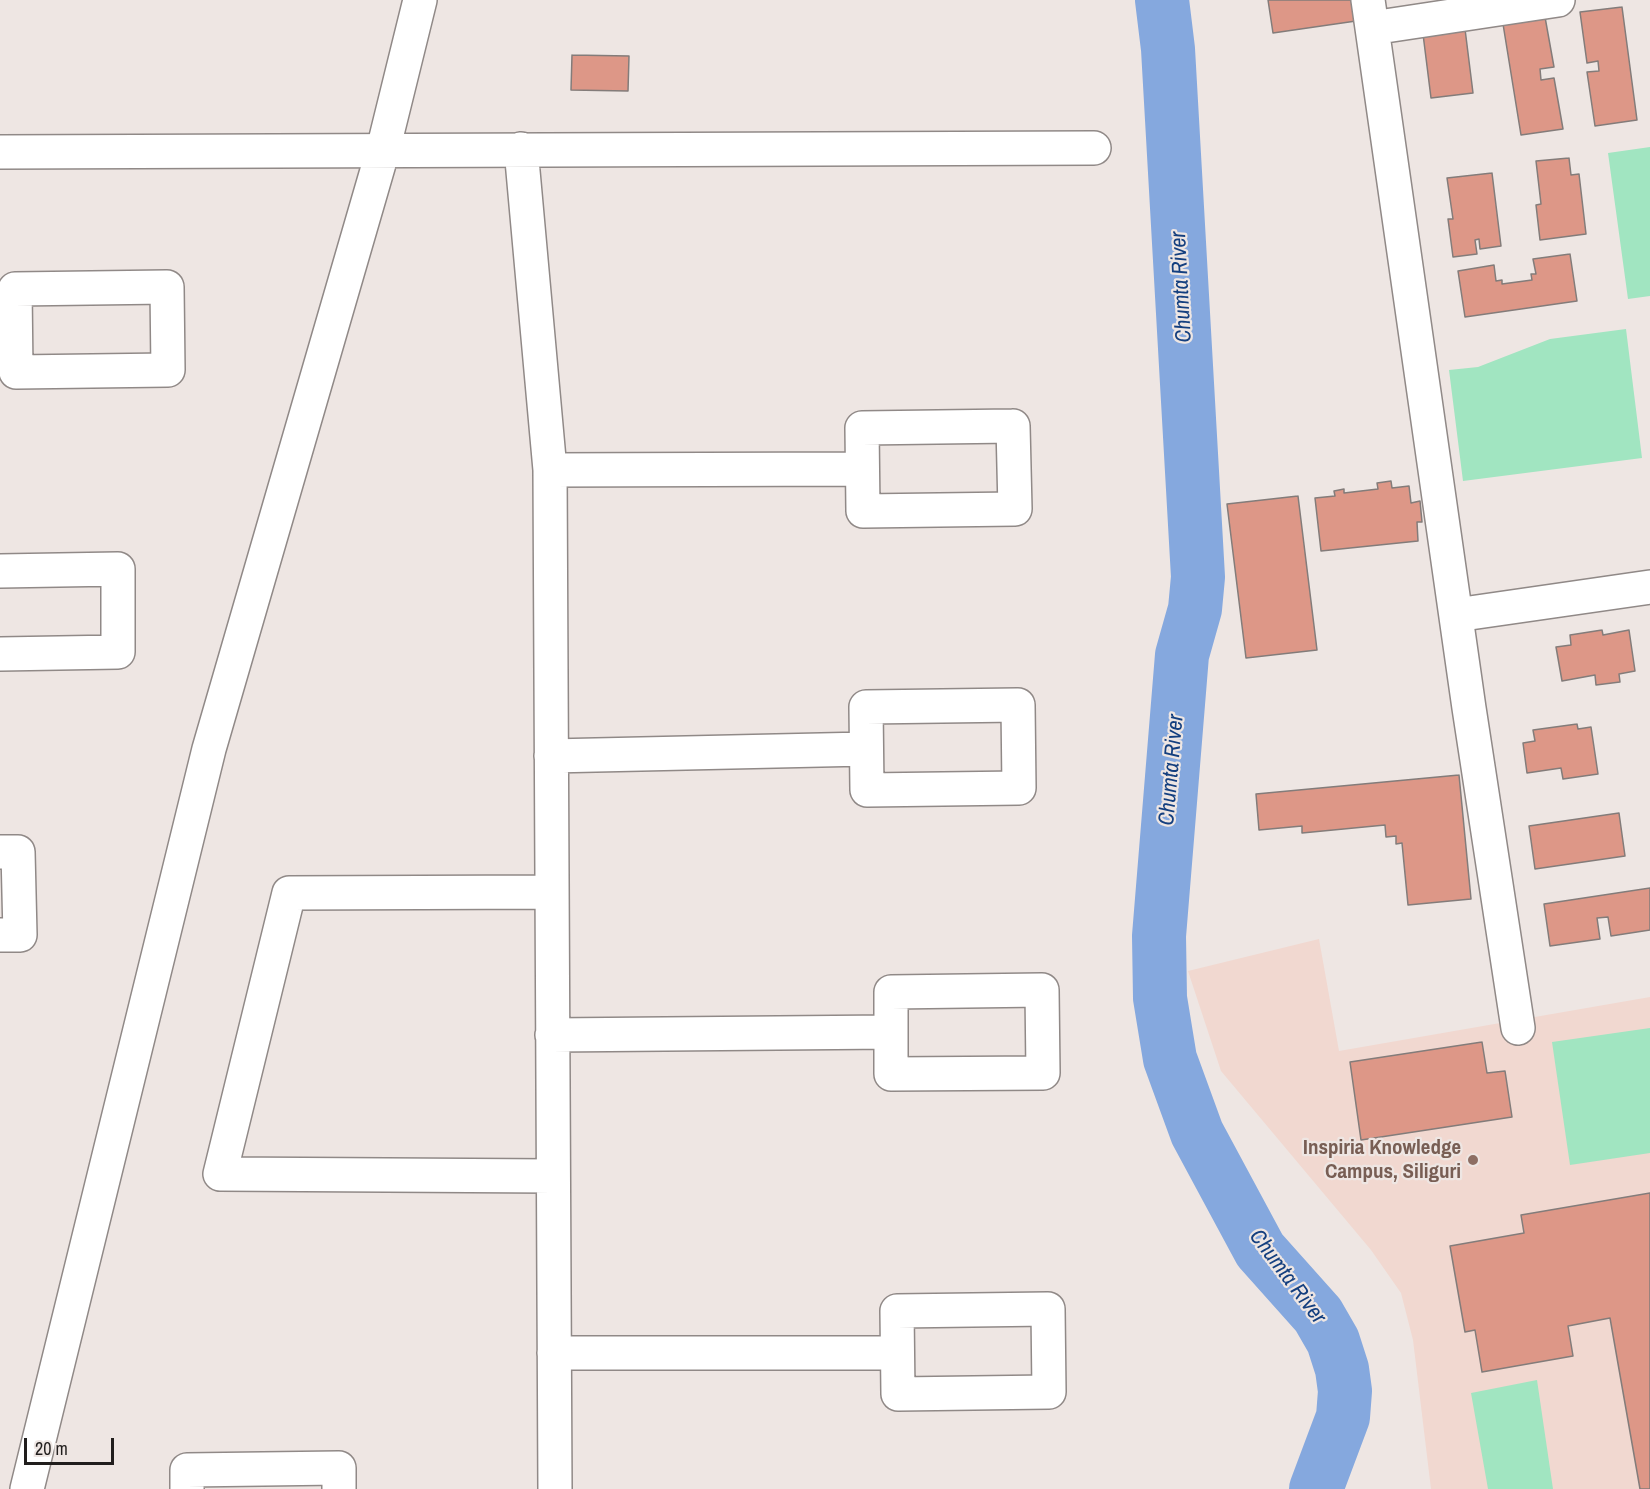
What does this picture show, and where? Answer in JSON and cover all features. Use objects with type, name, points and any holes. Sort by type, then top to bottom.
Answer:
[{"type":"street","points":[[27,1489],[209,749],[383,150],[420,0]]},
{"type":"street","points":[[1518,1028],[1370,14],[1558,0]]},
{"type":"street","points":[[0,152],[1094,148]]},
{"type":"street","points":[[521,149],[549,470],[555,1489]]},
{"type":"street","points":[[167,287],[168,370],[16,372],[8,325],[15,289],[167,287]]},
{"type":"street","points":[[1013,426],[1015,509],[863,511],[862,469],[862,428],[1013,426]]},
{"type":"street","points":[[549,470],[862,469]]},
{"type":"street","points":[[0,571],[118,569],[118,652],[0,654]]},
{"type":"street","points":[[1456,615],[1650,587]]},
{"type":"street","points":[[1017,705],[1019,788],[867,790],[866,749],[866,707],[1017,705]]},
{"type":"street","points":[[551,756],[866,749]]},
{"type":"street","points":[[0,852],[18,852],[20,935],[0,935]]},
{"type":"street","points":[[552,892],[289,892],[220,1174],[554,1176]]},
{"type":"street","points":[[1042,990],[1043,1073],[891,1074],[891,1032],[891,992],[1042,990]]},
{"type":"street","points":[[552,1035],[891,1032]]},
{"type":"street","points":[[1048,1310],[1049,1392],[898,1394],[897,1353],[897,1311],[1048,1310]]},
{"type":"street","points":[[554,1353],[897,1353]]},
{"type":"street","points":[[188,1489],[187,1470],[339,1468],[339,1489]]},
{"type":"shaded area","name":"Inspiria Knowledge Campus, Siliguri","points":[[1319,939],[1339,1051],[1650,997],[1650,1489],[1431,1489],[1413,1340],[1401,1293],[1371,1250],[1221,1071],[1188,971]]},
{"type":"green space","points":[[1650,147],[1650,296],[1628,299],[1608,153]]},
{"type":"green space","points":[[1626,329],[1642,458],[1463,481],[1449,370],[1478,367],[1550,339]]},
{"type":"green space","points":[[1650,1028],[1650,1153],[1570,1165],[1552,1042]]},
{"type":"green space","points":[[1537,1380],[1553,1489],[1488,1489],[1471,1393]]},
{"type":"building","points":[[1268,0],[1353,0],[1356,21],[1273,33]]},
{"type":"building","points":[[1622,7],[1637,120],[1595,126],[1587,72],[1599,71],[1598,61],[1587,63],[1580,12]]},
{"type":"building","points":[[1545,17],[1554,67],[1540,69],[1541,80],[1554,78],[1563,129],[1521,135],[1503,24]]},
{"type":"building","points":[[1465,29],[1473,93],[1431,98],[1423,34]]},
{"type":"building","points":[[572,55],[629,56],[628,91],[571,90]]},
{"type":"building","points":[[1569,158],[1571,175],[1579,174],[1586,234],[1540,240],[1536,205],[1541,204],[1536,161]]},
{"type":"building","points":[[1492,173],[1501,246],[1480,249],[1479,239],[1475,240],[1477,254],[1453,257],[1448,219],[1453,219],[1447,178]]},
{"type":"building","points":[[1570,254],[1577,301],[1465,317],[1458,271],[1494,265],[1496,281],[1502,280],[1502,284],[1532,280],[1531,274],[1536,274],[1533,259]]},
{"type":"building","points":[[1391,481],[1392,488],[1409,486],[1411,503],[1420,501],[1422,522],[1417,522],[1418,541],[1321,551],[1315,498],[1335,496],[1334,491],[1344,489],[1344,493],[1378,489],[1377,483]]},
{"type":"building","points":[[1298,496],[1317,650],[1246,658],[1227,504]]},
{"type":"building","points":[[1602,630],[1603,635],[1629,630],[1635,671],[1619,674],[1620,682],[1596,685],[1595,675],[1562,681],[1556,647],[1571,645],[1570,635]]},
{"type":"building","points":[[1577,724],[1578,729],[1591,727],[1598,774],[1563,779],[1561,768],[1527,773],[1523,743],[1535,741],[1533,730]]},
{"type":"building","points":[[1459,775],[1471,899],[1408,905],[1402,843],[1396,844],[1396,836],[1386,837],[1385,825],[1302,833],[1302,826],[1259,830],[1256,794]]},
{"type":"building","points":[[1619,813],[1625,856],[1535,869],[1529,826]]},
{"type":"building","points":[[1650,888],[1650,930],[1611,936],[1608,917],[1597,918],[1600,939],[1550,946],[1544,904]]},
{"type":"building","points":[[1482,1042],[1487,1073],[1505,1071],[1512,1117],[1361,1140],[1350,1062]]},
{"type":"building","points":[[1650,1193],[1650,1489],[1640,1489],[1610,1318],[1568,1326],[1573,1356],[1482,1372],[1475,1330],[1465,1332],[1450,1246],[1524,1233],[1521,1215]]},
{"type":"waterway","name":"Chumta River","points":[[1162,0],[1168,49],[1198,577],[1195,609],[1182,655],[1159,936],[1160,998],[1170,1059],[1197,1133],[1260,1250],[1318,1315],[1333,1341],[1342,1369],[1345,1391],[1343,1417],[1316,1489]]},
{"type":"place","name":"Inspiria Knowledge Campus, Siliguri","points":[[1473,1160]]}]
